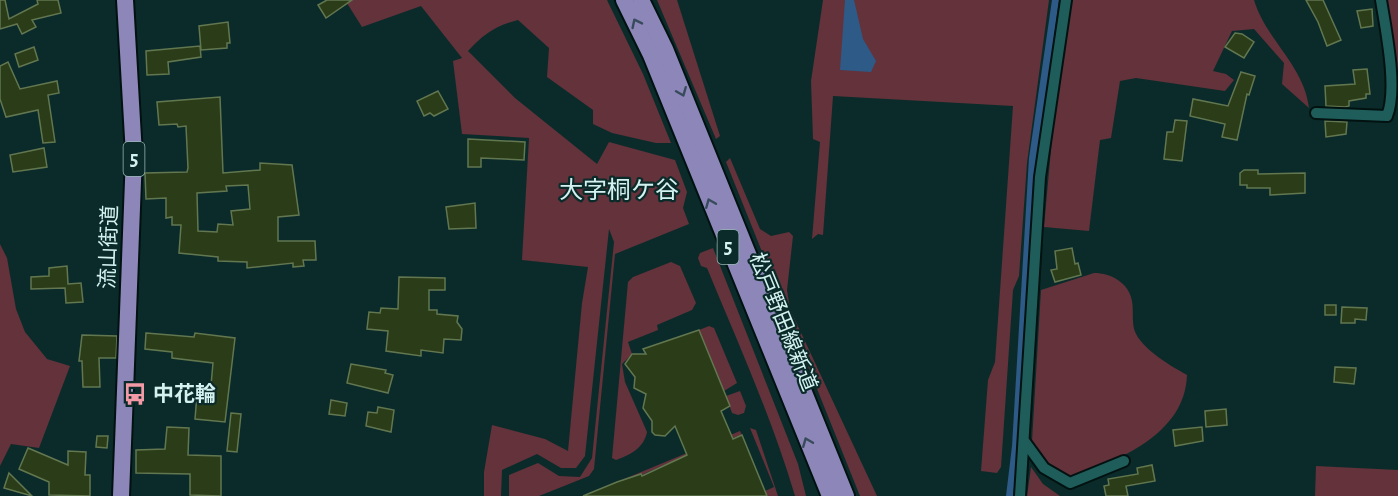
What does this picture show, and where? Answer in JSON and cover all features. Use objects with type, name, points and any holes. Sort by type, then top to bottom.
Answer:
[{"type":"main road","name":"流山街道","points":[[122,496],[134,154],[125,0]]},
{"type":"main road","name":"松戸野田線新道","points":[[624,0],[651,55],[830,496]]},
{"type":"main road","name":"松戸野田線新道","points":[[641,0],[669,60],[846,496]]},
{"type":"street","points":[[1020,496],[1040,177],[1066,0]]},
{"type":"street","points":[[1316,113],[1387,116],[1390,111],[1395,90],[1382,0]]},
{"type":"street","points":[[1025,442],[1044,468],[1070,483],[1124,461]]},
{"type":"shaded area","points":[[345,0],[607,0],[643,74],[671,143],[656,143],[612,133],[593,124],[593,110],[547,77],[549,48],[518,20],[490,31],[468,51],[515,98],[597,164],[609,142],[675,160],[687,192],[683,208],[689,224],[615,254],[594,469],[589,476],[539,496],[509,496],[509,475],[538,463],[559,476],[580,477],[592,458],[614,242],[609,229],[585,456],[576,468],[561,468],[537,454],[502,470],[501,496],[484,496],[484,472],[492,425],[545,439],[568,451],[582,303],[588,267],[522,260],[529,138],[462,134],[453,61],[462,58],[421,6],[362,27]]},
{"type":"shaded area","points":[[657,0],[677,0],[720,136],[716,139]]},
{"type":"shaded area","points":[[823,0],[1049,0],[1027,163],[1019,276],[1013,290],[1001,467],[997,473],[981,471],[988,380],[995,362],[1013,106],[833,96],[823,235],[818,234],[812,239],[820,142],[813,139],[811,81]]},
{"type":"shaded area","points":[[1072,0],[1254,0],[1267,28],[1293,65],[1306,93],[1309,108],[1282,84],[1284,63],[1254,29],[1232,31],[1213,71],[1226,74],[1234,80],[1225,91],[1136,78],[1120,81],[1111,138],[1100,140],[1089,231],[1044,227],[1054,116]]},
{"type":"shaded area","points":[[1385,0],[1398,0],[1398,88]]},
{"type":"shaded area","points":[[730,158],[760,229],[771,236],[789,232],[793,236],[787,290],[790,309],[877,496],[860,496],[726,162]]},
{"type":"shaded area","points":[[0,244],[7,258],[16,309],[25,332],[47,359],[70,366],[39,448],[11,444],[0,466]]},
{"type":"shaded area","points":[[713,248],[798,464],[806,496],[795,496],[754,381],[707,268],[701,266],[698,258],[700,253]]},
{"type":"shaded area","points":[[671,262],[680,266],[696,303],[692,310],[657,325],[658,330],[628,342],[632,354],[622,364],[625,382],[647,432],[640,447],[616,460],[612,458],[628,282],[633,277]]},
{"type":"shaded area","points":[[1094,273],[1113,277],[1123,284],[1130,295],[1134,326],[1140,340],[1159,358],[1187,375],[1183,396],[1175,414],[1162,429],[1128,453],[1071,478],[1044,463],[1032,441],[1041,290]]},
{"type":"shaded area","points":[[709,326],[714,328],[737,383],[724,391],[699,330]]},
{"type":"shaded area","points":[[740,391],[746,406],[744,413],[738,415],[732,413],[726,396]]},
{"type":"shaded area","points":[[750,428],[756,430],[778,496],[767,496],[765,491],[774,487]]},
{"type":"shaded area","points":[[740,431],[742,435],[711,445],[618,485],[617,482]]},
{"type":"shaded area","points":[[1316,466],[1398,470],[1398,496],[1315,496]]},
{"type":"shaded area","points":[[1031,467],[1043,484],[1060,496],[1027,496]]},
{"type":"water","points":[[845,0],[854,0],[863,39],[876,61],[871,72],[840,70]]},
{"type":"water","points":[[1052,0],[1059,0],[1035,178],[1017,465],[1013,496],[1006,496],[1012,446],[1029,158]]},
{"type":"building","points":[[0,0],[5,0],[9,19],[38,4],[37,0],[58,0],[61,13],[32,20],[36,27],[22,34],[17,24],[0,29]]},
{"type":"building","points":[[327,0],[352,0],[326,18],[318,5]]},
{"type":"building","points":[[1306,0],[1323,0],[1341,40],[1327,46]]},
{"type":"building","points":[[1372,9],[1373,26],[1361,28],[1357,11]]},
{"type":"building","points":[[228,22],[230,43],[227,43],[227,48],[201,50],[199,26]]},
{"type":"building","points":[[1235,33],[1242,34],[1254,42],[1244,58],[1225,47]]},
{"type":"building","points":[[200,46],[201,57],[168,62],[169,74],[147,75],[146,51]]},
{"type":"building","points":[[34,47],[38,60],[19,67],[15,54]]},
{"type":"building","points":[[8,62],[20,89],[57,81],[59,93],[48,95],[55,142],[43,143],[38,110],[6,117],[0,99],[0,66]]},
{"type":"building","points":[[1367,69],[1370,94],[1366,94],[1366,98],[1349,101],[1349,106],[1345,107],[1326,106],[1325,86],[1355,84],[1353,70]]},
{"type":"building","points":[[1241,72],[1255,76],[1249,95],[1247,94],[1237,140],[1222,137],[1225,124],[1190,116],[1193,99],[1228,106]]},
{"type":"building","points":[[438,91],[448,109],[434,116],[430,113],[424,116],[417,101]]},
{"type":"building","points":[[220,97],[223,173],[260,170],[260,163],[292,165],[299,215],[278,217],[278,241],[315,241],[316,260],[303,260],[304,266],[293,267],[293,263],[247,268],[247,262],[218,261],[218,257],[179,253],[181,225],[172,225],[172,217],[166,218],[166,198],[146,199],[145,173],[187,172],[186,126],[159,125],[157,102]],"holes":[[[248,185],[250,209],[231,211],[233,225],[218,224],[217,232],[198,231],[197,193],[227,191],[226,186]]]},
{"type":"building","points":[[1175,120],[1187,121],[1182,161],[1164,159],[1167,132],[1173,132]]},
{"type":"building","points":[[1325,121],[1347,122],[1346,134],[1326,137]]},
{"type":"building","points":[[468,139],[525,142],[524,160],[481,158],[481,167],[468,167]]},
{"type":"building","points":[[44,148],[47,167],[13,172],[10,155]]},
{"type":"building","points":[[1244,170],[1258,170],[1258,174],[1305,173],[1305,193],[1270,195],[1270,188],[1247,188],[1247,185],[1240,185],[1240,173]]},
{"type":"building","points":[[475,203],[476,228],[449,229],[446,207]]},
{"type":"building","points":[[1072,248],[1075,264],[1078,263],[1081,275],[1055,282],[1051,270],[1057,269],[1055,251]]},
{"type":"building","points":[[67,266],[68,284],[81,283],[83,302],[66,303],[65,288],[31,289],[31,277],[49,276],[49,268]]},
{"type":"building","points":[[399,277],[445,278],[445,290],[429,290],[429,310],[437,310],[437,314],[458,316],[457,322],[462,329],[461,340],[444,339],[443,353],[421,350],[421,356],[386,351],[388,331],[367,329],[369,312],[380,313],[381,308],[398,309]]},
{"type":"building","points":[[1325,305],[1336,305],[1336,315],[1325,315]]},
{"type":"building","points":[[1342,307],[1367,308],[1366,320],[1355,319],[1355,323],[1341,323]]},
{"type":"building","points":[[699,330],[730,406],[721,411],[733,439],[742,435],[767,496],[583,496],[617,482],[641,474],[642,476],[687,455],[675,426],[665,436],[655,435],[652,432],[652,421],[643,408],[646,394],[634,388],[635,377],[625,364],[632,354],[646,354],[643,349]]},
{"type":"building","points":[[146,333],[194,337],[195,333],[235,338],[225,422],[195,419],[197,395],[210,396],[213,363],[172,358],[172,352],[145,349]]},
{"type":"building","points":[[82,335],[117,336],[116,358],[99,358],[100,387],[83,387],[82,361],[79,361]]},
{"type":"building","points":[[351,364],[386,370],[385,373],[393,375],[388,393],[347,383]]},
{"type":"building","points":[[1335,367],[1356,368],[1354,384],[1334,382]]},
{"type":"building","points":[[331,400],[347,403],[345,416],[329,414]]},
{"type":"building","points":[[378,407],[394,410],[391,432],[366,426],[368,412],[377,413]]},
{"type":"building","points":[[1226,409],[1227,425],[1206,427],[1205,411]]},
{"type":"building","points":[[231,413],[241,414],[237,452],[227,451]]},
{"type":"building","points":[[167,427],[189,428],[188,455],[221,456],[221,496],[190,495],[190,474],[136,473],[136,450],[165,449]]},
{"type":"building","points":[[1202,427],[1203,441],[1175,446],[1173,430]]},
{"type":"building","points":[[97,436],[108,436],[107,448],[96,447]]},
{"type":"building","points":[[28,448],[68,465],[68,451],[86,452],[85,475],[90,475],[90,496],[49,495],[49,482],[19,469]]},
{"type":"building","points":[[1152,465],[1155,481],[1126,486],[1128,496],[1106,496],[1104,486],[1109,485],[1108,479],[1138,474],[1137,468]]},
{"type":"building","points":[[9,473],[32,496],[4,488]]},
{"type":"place","name":"中花輪","points":[[135,394]]},
{"type":"district","name":"大字桐ケ谷","points":[[619,191]]}]
